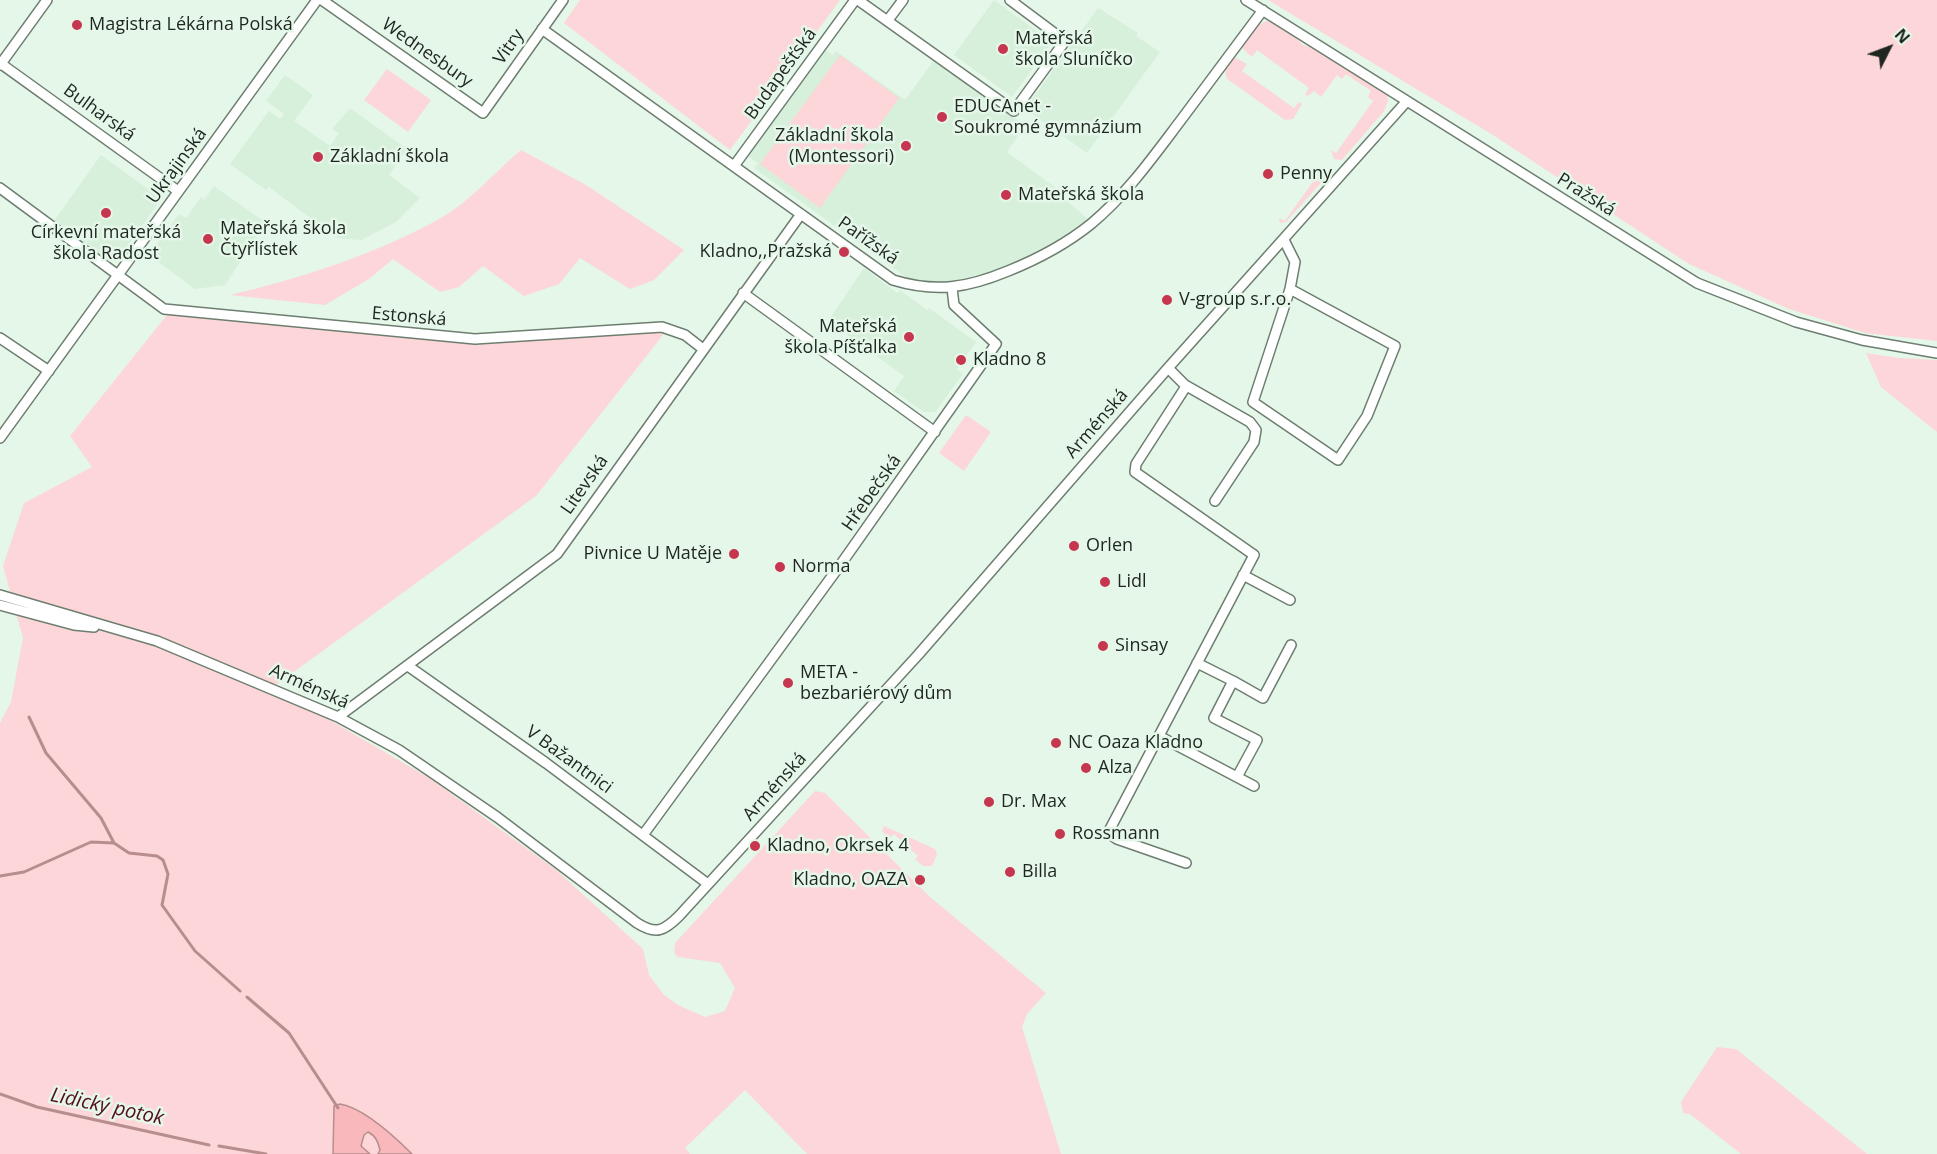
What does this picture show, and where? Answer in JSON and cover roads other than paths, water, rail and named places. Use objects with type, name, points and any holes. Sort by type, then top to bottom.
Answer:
[{"type":"street","points":[[0,64],[46,0]]},
{"type":"street","name":"Ukrajinská","points":[[0,438],[317,0]]},
{"type":"street","name":"Wednesbury","points":[[322,0],[483,113]]},
{"type":"street","name":"Vitry","points":[[483,113],[563,0]]},
{"type":"street","points":[[857,0],[1014,111],[1065,40],[1010,0]]},
{"type":"street","name":"Budapešťská","points":[[734,166],[857,0]]},
{"type":"street","points":[[888,20],[903,0]]},
{"type":"street","name":"Pražská","points":[[1248,1],[1697,283],[1796,322],[1862,340],[1937,353]]},
{"type":"street","name":"Pařížská","points":[[542,29],[893,280],[918,287],[952,288],[993,277],[1043,256],[1090,224],[1126,191],[1150,162],[1263,10]]},
{"type":"street","name":"Bulharská","points":[[0,64],[178,191]]},
{"type":"street","name":"Arménská","points":[[0,592],[157,641],[338,717],[428,768],[517,831],[649,931],[658,932],[669,927],[918,655],[1168,369],[1407,101]]},
{"type":"street","name":"Estonská","points":[[0,188],[120,274],[164,309],[475,339],[662,327],[685,335],[703,349]]},
{"type":"street","name":"Litevská","points":[[338,717],[558,554],[801,214]]},
{"type":"street","points":[[1284,240],[1295,262],[1290,289],[1253,402],[1338,459],[1367,416],[1395,346],[1290,289]]},
{"type":"street","name":"Hřebečská","points":[[643,835],[935,432],[996,344],[954,304],[952,288]]},
{"type":"street","points":[[743,293],[935,432]]},
{"type":"street","points":[[0,338],[38,366],[49,371]]},
{"type":"street","points":[[1168,369],[1185,385],[1195,388],[1250,422],[1256,430],[1254,442],[1215,501]]},
{"type":"street","points":[[1185,385],[1136,464],[1135,472],[1254,555],[1110,830],[1117,839],[1186,863]]},
{"type":"street","points":[[1244,575],[1290,600]]},
{"type":"street","points":[[0,605],[74,625],[119,629]]},
{"type":"street","points":[[1197,663],[1263,698],[1290,645]]},
{"type":"street","name":"V Bažantnici","points":[[408,666],[708,884]]},
{"type":"street","points":[[1233,681],[1214,718],[1257,740],[1238,777]]},
{"type":"street","points":[[1159,736],[1254,786]]},
{"type":"waterway","points":[[29,717],[46,753],[101,818],[114,843],[129,853],[157,856],[163,860],[168,874],[162,905],[195,951],[240,991]]},
{"type":"waterway","points":[[0,876],[24,872],[91,842],[114,843]]},
{"type":"waterway","points":[[247,997],[289,1033],[338,1108]]},
{"type":"waterway","name":"Lidický potok","points":[[0,1094],[37,1107],[209,1145]]},
{"type":"waterway","name":"Lidický potok","points":[[219,1146],[266,1154]]},
{"type":"place","name":"Magistra Lékárna Polská","points":[[77,25]]},
{"type":"place","name":"Mateřská škola Sluníčko","points":[[1003,49]]},
{"type":"place","name":"EDUCAnet - Soukromé gymnázium","points":[[942,117]]},
{"type":"place","name":"Základní škola (Montessori)","points":[[906,146]]},
{"type":"place","name":"Základní škola","points":[[318,157]]},
{"type":"place","name":"Penny","points":[[1268,174]]},
{"type":"place","name":"Mateřská škola","points":[[1006,195]]},
{"type":"place","name":"Církevní mateřská škola Radost","points":[[106,213]]},
{"type":"place","name":"Mateřská škola Čtyřlístek","points":[[208,239]]},
{"type":"place","name":"Kladno,,Pražská","points":[[844,252]]},
{"type":"place","name":"V-group s.r.o.","points":[[1167,300]]},
{"type":"place","name":"Mateřská škola Píšťalka","points":[[909,337]]},
{"type":"place","name":"Kladno 8","points":[[961,360]]},
{"type":"place","name":"Orlen","points":[[1074,546]]},
{"type":"place","name":"Pivnice U Matěje","points":[[734,554]]},
{"type":"place","name":"Norma","points":[[780,567]]},
{"type":"place","name":"Lidl","points":[[1105,582]]},
{"type":"place","name":"Sinsay","points":[[1103,646]]},
{"type":"place","name":"META - bezbariérový dům","points":[[788,683]]},
{"type":"place","name":"NC Oaza Kladno","points":[[1056,743]]},
{"type":"place","name":"Alza","points":[[1086,768]]},
{"type":"place","name":"Dr. Max","points":[[989,802]]},
{"type":"place","name":"Rossmann","points":[[1060,834]]},
{"type":"place","name":"Kladno, Okrsek 4","points":[[755,846]]},
{"type":"place","name":"Billa","points":[[1010,872]]},
{"type":"place","name":"Kladno, OAZA","points":[[920,880]]}]
